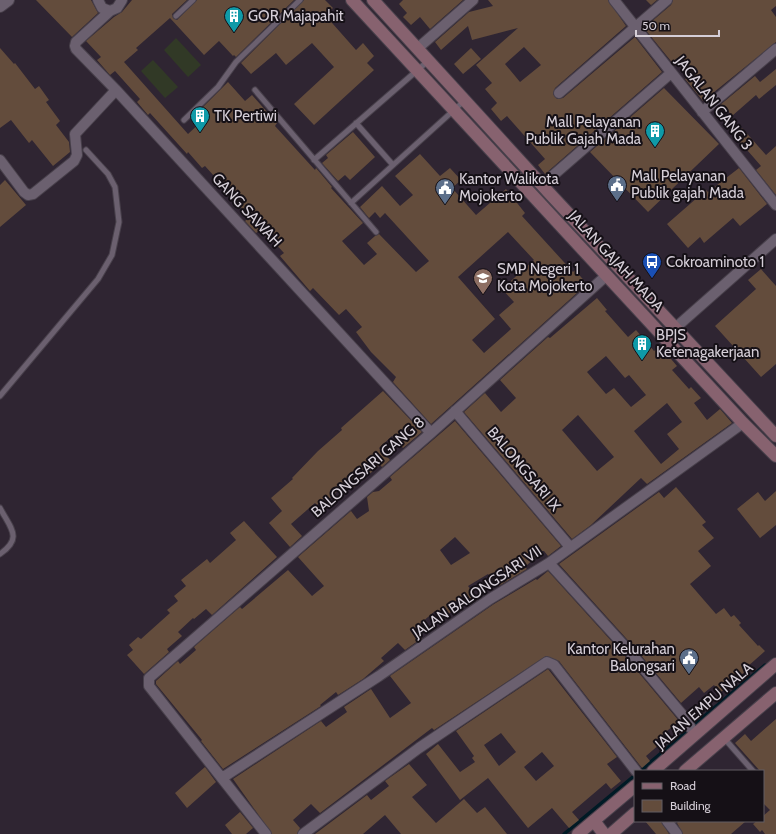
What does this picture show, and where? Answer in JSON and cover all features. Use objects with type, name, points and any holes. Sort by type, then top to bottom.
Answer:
[{"type":"main road","name":"JALAN GAJAH MADA","points":[[352,0],[453,111],[776,456]]},
{"type":"main road","name":"JALAN GAJAH MADA","points":[[373,0],[605,254],[776,436]]},
{"type":"main road","points":[[595,262],[605,254]]},
{"type":"main road","name":"JALAN EMPU NALA","points":[[654,770],[776,664]]},
{"type":"main road","points":[[686,770],[776,693]]},
{"type":"main road","points":[[578,834],[634,787]]},
{"type":"main road","points":[[611,834],[634,814]]},
{"type":"main road","points":[[594,821],[604,834]]},
{"type":"street","points":[[0,6],[8,0]]},
{"type":"street","points":[[98,0],[102,8],[110,11],[117,8],[122,0]]},
{"type":"street","points":[[418,48],[473,0]]},
{"type":"street","name":"JAGALAN GANG 3","points":[[614,0],[670,73],[776,205]]},
{"type":"street","points":[[559,93],[667,0]]},
{"type":"street","name":"GANG SAWAH","points":[[110,11],[76,42],[75,48],[116,90],[431,433]]},
{"type":"street","points":[[702,112],[776,49]]},
{"type":"street","points":[[542,185],[670,73]]},
{"type":"street","points":[[0,160],[24,192],[28,195],[33,194],[74,161],[77,155],[75,134],[116,90]]},
{"type":"street","points":[[665,337],[776,239]]},
{"type":"street","name":"BALONGSARI GANG 8","points":[[222,778],[149,686],[148,680],[152,674],[431,433],[607,275]]},
{"type":"street","name":"BALONGSARI IX","points":[[455,411],[570,547]]},
{"type":"street","name":"JALAN BALONGSARI VII","points":[[222,778],[379,676],[490,599],[549,562],[743,422]]},
{"type":"street","points":[[549,562],[629,651],[684,718],[695,735]]},
{"type":"street","points":[[303,834],[419,748],[550,662],[554,664],[635,770]]},
{"type":"street","points":[[222,778],[266,834]]},
{"type":"street","points":[[668,822],[678,834]]},
{"type":"lane","points":[[176,16],[193,0]]},
{"type":"lane","points":[[184,120],[222,82],[236,62],[300,0]]},
{"type":"lane","points":[[314,160],[429,60]]},
{"type":"lane","points":[[255,90],[376,232]]},
{"type":"lane","points":[[351,203],[465,100]]},
{"type":"lane","points":[[356,123],[393,165]]},
{"type":"lane","points":[[0,396],[98,279],[107,266],[112,255],[119,222],[115,187],[108,174],[86,150]]},
{"type":"lane","points":[[0,508],[14,537],[13,543],[0,554]]},
{"type":"lane","points":[[724,738],[752,770]]},
{"type":"green space","points":[[176,38],[201,65],[188,77],[164,50]]},
{"type":"green space","points":[[153,60],[178,87],[165,98],[141,71]]},
{"type":"building","points":[[36,0],[91,0],[98,13],[72,37]]},
{"type":"building","points":[[132,0],[187,0],[172,14],[173,18],[177,20],[197,0],[294,0],[236,57],[234,55],[233,56],[219,41],[204,55],[170,18],[136,48],[138,50],[124,62],[188,134],[203,120],[197,113],[228,82],[245,101],[252,95],[277,123],[275,126],[315,170],[316,168],[332,187],[331,188],[363,223],[342,241],[364,265],[377,254],[367,243],[379,234],[416,272],[429,261],[385,213],[380,218],[375,212],[369,218],[360,207],[382,186],[400,206],[413,195],[395,176],[420,154],[440,176],[450,168],[461,180],[452,188],[476,215],[506,189],[525,213],[522,216],[573,272],[575,270],[587,284],[431,424],[393,382],[396,377],[371,352],[356,332],[362,327],[346,309],[339,315],[313,288],[310,291],[280,256],[284,253],[271,239],[269,240],[260,230],[256,233],[245,221],[250,217],[205,166],[202,168],[188,152],[187,154],[150,113],[148,115],[137,102],[140,99],[115,71],[110,75],[97,60],[101,57],[86,41],[122,12]],"holes":[[[508,232],[534,260],[502,289],[514,302],[499,315],[511,329],[484,353],[472,340],[495,319],[458,277]]]},
{"type":"building","points":[[304,0],[325,0],[333,8],[325,15],[356,50],[363,43],[374,56],[367,63],[374,70],[314,125],[294,104],[334,67],[312,43],[286,65],[276,53],[251,74],[241,63]]},
{"type":"building","points":[[403,0],[463,0],[430,29],[420,17],[411,25],[403,17],[407,13],[399,4]]},
{"type":"building","points":[[488,0],[608,0],[626,26],[555,88],[553,94],[557,99],[563,98],[635,37],[662,72],[545,174],[538,165],[545,159],[507,116],[501,121],[491,109],[497,103],[485,89],[492,83],[476,65],[518,28],[472,40],[468,26],[441,50],[435,42],[469,12],[493,6]],"holes":[[[524,47],[541,65],[520,82],[505,64]]]},
{"type":"building","points":[[646,0],[657,0],[651,5]]},
{"type":"building","points":[[673,0],[776,0],[776,6],[771,10],[776,17],[776,42],[703,101],[685,79],[688,77],[678,63],[675,66],[644,28],[671,5]]},
{"type":"building","points":[[0,48],[14,64],[15,63],[35,89],[39,86],[49,100],[46,102],[60,121],[56,125],[69,142],[70,152],[53,166],[32,140],[29,143],[11,120],[0,128]]},
{"type":"building","points":[[471,48],[481,59],[463,74],[454,64]]},
{"type":"building","points":[[776,69],[776,85],[759,99],[756,95],[732,116],[725,107],[723,109],[720,105],[755,76],[760,82]]},
{"type":"building","name":"Mall Pelayanan Publik Gajah Mada","points":[[664,88],[719,144],[648,212],[590,152]]},
{"type":"building","points":[[742,128],[766,155],[776,146],[776,195],[756,170],[761,166],[734,135]]},
{"type":"building","points":[[353,132],[375,157],[350,180],[345,175],[338,181],[322,163],[328,158],[326,155]]},
{"type":"building","points":[[739,168],[767,204],[740,226],[733,218],[704,243],[700,237],[688,248],[667,224],[706,190],[708,192]]},
{"type":"building","points":[[5,180],[26,205],[0,227],[0,185]]},
{"type":"building","points":[[761,269],[776,286],[776,364],[761,377],[715,326],[756,289],[748,280]]},
{"type":"building","points":[[597,298],[607,310],[605,311],[628,337],[636,330],[654,351],[660,346],[677,366],[672,370],[689,389],[691,387],[701,398],[694,403],[707,420],[720,409],[732,423],[647,484],[641,478],[591,525],[572,539],[464,412],[485,393],[501,412],[516,398],[500,380],[548,337],[550,338]],"holes":[[[606,356],[625,378],[629,375],[646,395],[631,407],[614,388],[606,394],[587,372]],[[667,403],[682,422],[667,434],[679,449],[661,464],[634,431]],[[578,415],[614,457],[597,471],[562,430]]]},
{"type":"building","points":[[383,391],[422,432],[403,448],[392,436],[379,448],[390,460],[382,467],[380,465],[352,489],[346,483],[326,502],[323,499],[317,505],[315,503],[291,524],[302,536],[290,547],[269,523],[282,511],[271,498],[293,479],[292,478],[318,451],[342,430],[341,428]]},
{"type":"building","points":[[455,421],[561,546],[548,556],[544,551],[542,551],[525,567],[527,569],[499,586],[488,574],[468,586],[478,599],[469,605],[462,596],[449,607],[452,611],[442,620],[435,611],[414,629],[422,638],[405,650],[398,643],[381,658],[384,661],[363,679],[338,695],[336,692],[320,705],[321,706],[223,769],[201,741],[202,740],[156,684],[156,681],[178,661],[180,664],[196,650],[194,647],[240,607],[242,609],[288,570],[312,596],[324,586],[298,557],[351,511],[357,519],[369,511],[367,497],[373,492],[379,491],[392,480],[390,477]],"holes":[[[455,537],[470,553],[451,565],[440,550]]]},
{"type":"building","points":[[676,487],[706,522],[702,525],[714,538],[698,551],[711,566],[690,584],[716,614],[724,608],[731,617],[734,615],[741,623],[739,625],[758,646],[759,645],[765,651],[747,667],[748,669],[720,693],[714,685],[704,693],[699,687],[681,703],[634,647],[559,564],[659,492],[664,498]]},
{"type":"building","points":[[776,491],[776,525],[760,538],[737,509],[758,492],[765,501]]},
{"type":"building","points":[[244,521],[277,557],[212,615],[206,609],[194,619],[193,618],[178,632],[182,636],[167,649],[169,652],[144,674],[127,655],[133,650],[129,645],[138,637],[141,639],[170,613],[167,610],[178,601],[174,596],[186,586],[181,580],[207,559],[210,563],[236,540],[230,533]]},
{"type":"building","points":[[548,571],[624,655],[679,721],[656,740],[660,744],[646,756],[650,761],[642,768],[559,661],[546,656],[434,730],[432,728],[320,813],[311,804],[293,820],[300,828],[297,834],[272,834],[233,779],[321,721],[326,727],[347,712],[344,707],[371,689],[390,718],[411,703],[390,676],[494,604],[536,579],[537,580]]},
{"type":"building","points":[[548,669],[617,757],[607,764],[621,781],[611,789],[606,783],[572,812],[579,820],[569,828],[552,808],[528,828],[488,778],[460,800],[426,754],[438,744],[460,772],[475,762],[472,758],[474,756],[456,731]],"holes":[[[501,733],[516,752],[499,766],[484,745]],[[542,752],[554,766],[536,781],[524,767]]]},
{"type":"building","points":[[776,719],[776,834],[765,834],[762,830],[760,832],[753,824],[756,822],[764,822],[764,815],[770,810],[764,804],[764,770],[759,770],[735,743],[745,734],[751,741]]},
{"type":"building","points":[[409,764],[427,785],[412,797],[436,823],[464,799],[477,813],[485,807],[507,834],[401,834],[385,815],[363,834],[315,834],[367,795],[371,800],[389,786],[385,781]]},
{"type":"building","points":[[205,767],[216,782],[187,808],[175,793]]},
{"type":"building","points":[[240,812],[253,828],[246,834],[232,834],[225,825]]},
{"type":"building","points":[[646,822],[662,822],[669,834],[656,834]]},
{"type":"building","points":[[745,822],[731,834],[683,834],[677,823]]},
{"type":"waterway","points":[[695,724],[765,665]]},
{"type":"waterway","points":[[641,770],[685,733]]},
{"type":"waterway","points":[[564,834],[634,776]]},
{"type":"place","name":"GOR Majapahit","points":[[234,33]]},
{"type":"place","name":"TK Pertiwi","points":[[200,133]]},
{"type":"place","name":"Mall Pelayanan Publik Gajah Mada","points":[[655,148]]},
{"type":"place","name":"Mall Pelayanan Publik gajah Mada","points":[[617,202]]},
{"type":"place","name":"Kantor Walikota Mojokerto","points":[[445,205]]},
{"type":"place","name":"Cokroaminoto 1","points":[[652,279]]},
{"type":"place","name":"SMP Negeri 1 Kota Mojokerto","points":[[483,295]]},
{"type":"place","name":"BPJS Ketenagakerjaan","points":[[642,361]]},
{"type":"place","name":"Kantor Kelurahan Balongsari","points":[[689,675]]}]
